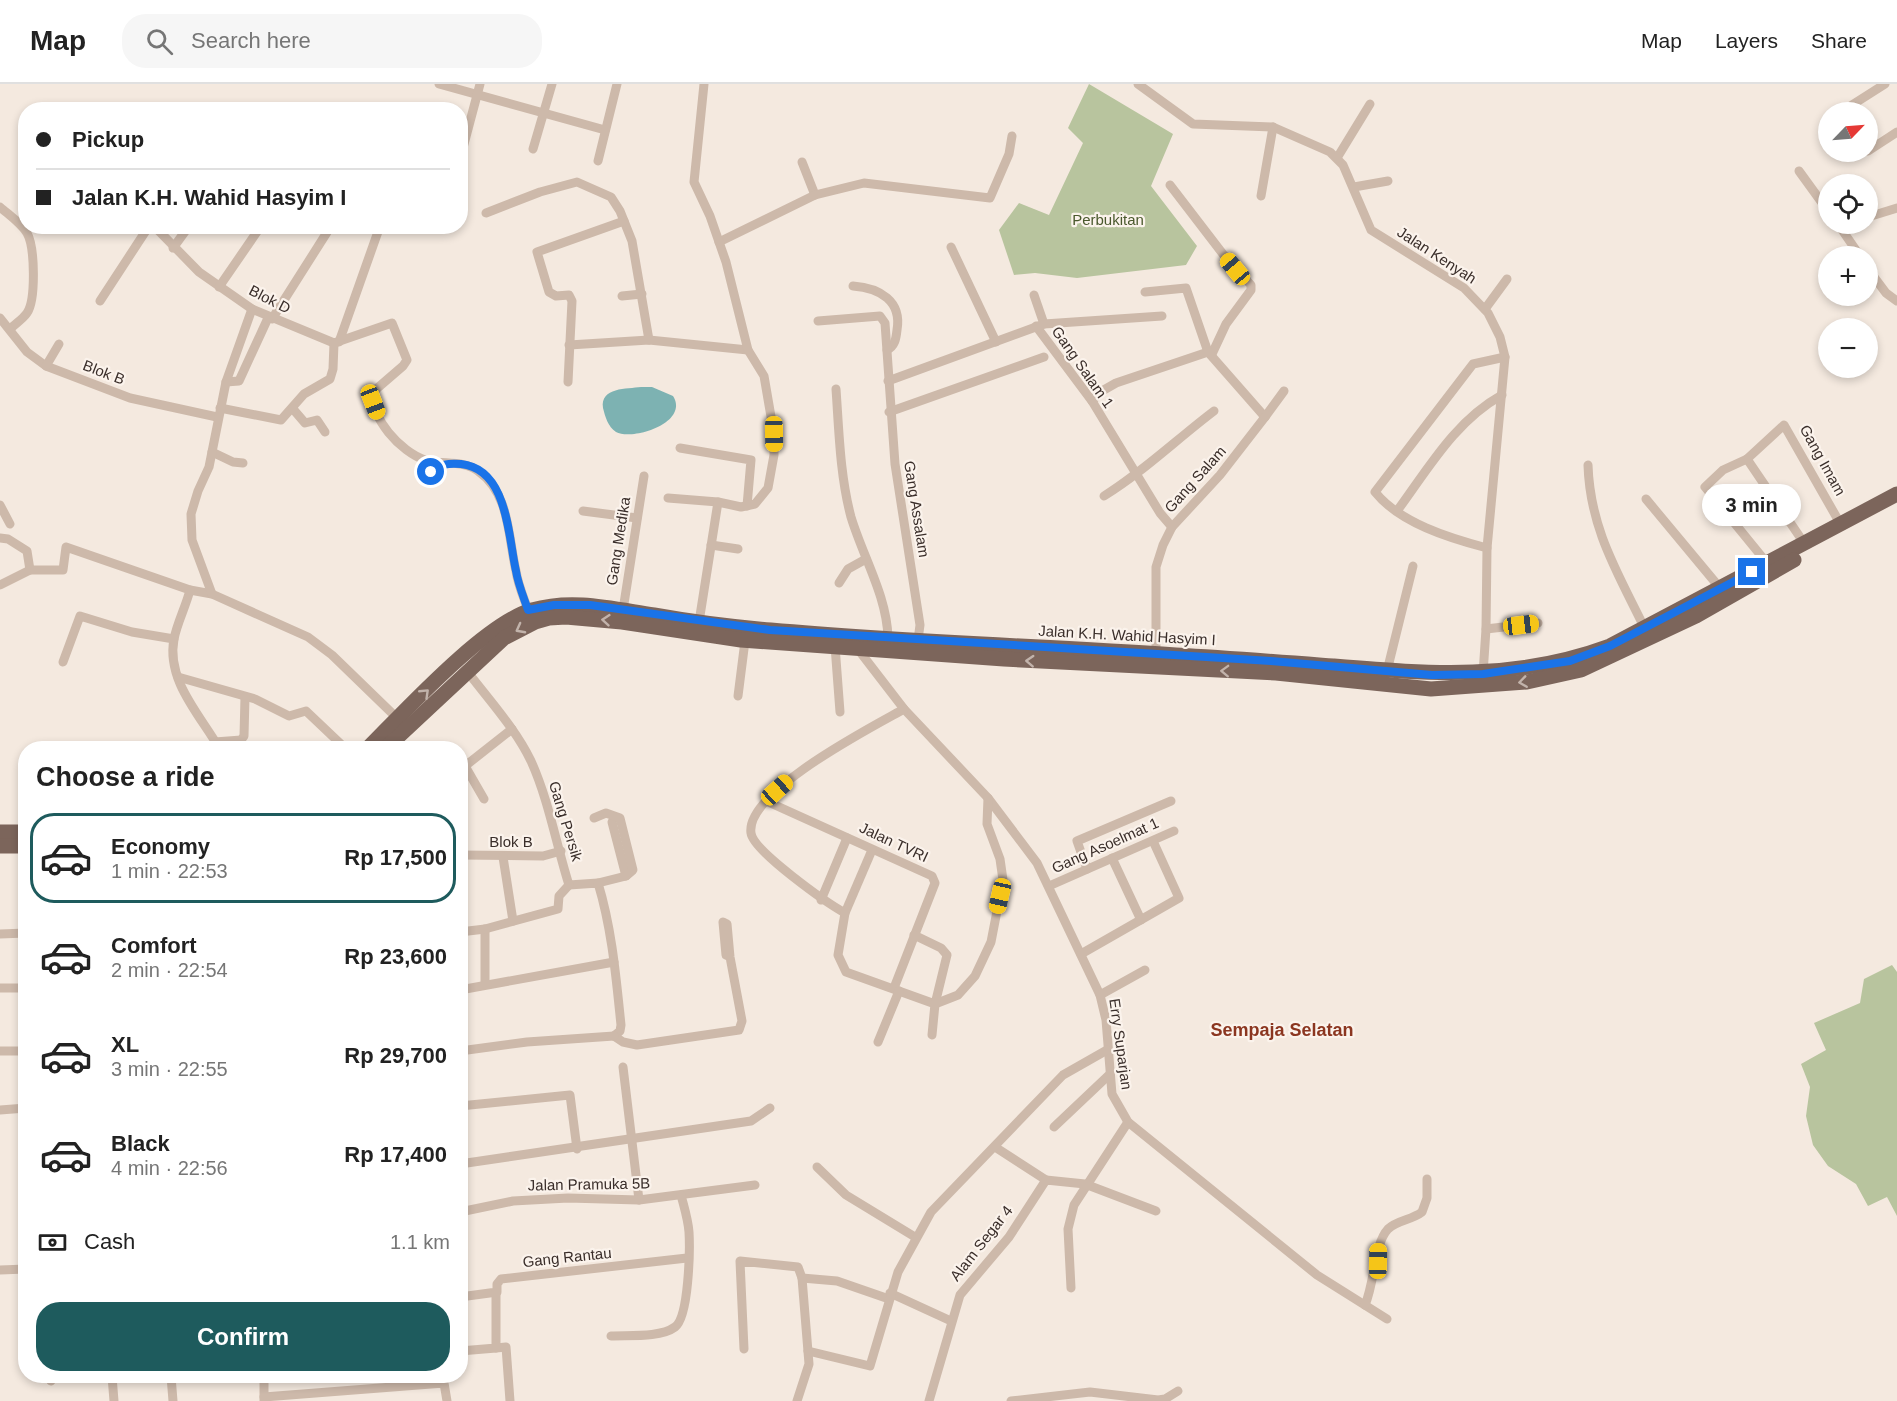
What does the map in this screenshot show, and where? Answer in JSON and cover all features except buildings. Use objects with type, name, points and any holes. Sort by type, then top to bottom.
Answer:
[{"type":"main road","name":"Jalan K.H. Wahid Hasyim I","points":[[393,741],[467,671],[506,622],[528,610],[554,605],[590,605],[699,622],[918,640],[1003,653],[1432,682],[1527,682],[1581,670],[1693,610],[1767,563],[1897,494]]},
{"type":"main road","name":"Jalan K.H. Wahid Hasyim I","points":[[1716,596],[1897,505]]},
{"type":"main road","name":"Jalan K.H. Wahid Hasyim I","points":[[375,741],[487,644],[535,622],[566,617],[632,623],[745,641],[1003,653],[1156,654],[1387,671],[1432,682],[1570,661],[1693,610]]},
{"type":"main road","points":[[0,832],[18,832]]},
{"type":"main road","points":[[0,846],[18,846]]},
{"type":"street","points":[[439,84],[479,89],[605,130]]},
{"type":"street","points":[[533,149],[552,84]]},
{"type":"street","points":[[598,161],[617,84]]},
{"type":"street","points":[[668,498],[747,506],[755,504],[768,488],[774,455],[772,414],[764,376],[748,350],[719,242],[693,177],[704,84]]},
{"type":"street","name":"Jalan Kenyah","points":[[1138,84],[1193,124],[1273,127],[1322,147],[1336,158],[1354,187],[1371,230],[1464,288],[1485,309],[1500,337],[1505,357],[1487,548],[1483,674]]},
{"type":"street","points":[[1857,102],[1885,84]]},
{"type":"street","points":[[468,130],[479,89]]},
{"type":"street","points":[[1336,158],[1370,104]]},
{"type":"street","points":[[1262,195],[1273,127]]},
{"type":"street","points":[[1878,144],[1897,132]]},
{"type":"street","points":[[719,242],[815,195],[845,186],[876,183],[989,199],[1009,154],[1012,136]]},
{"type":"street","points":[[802,162],[815,195]]},
{"type":"street","points":[[1799,171],[1818,197]]},
{"type":"street","points":[[1354,187],[1388,181]]},
{"type":"street","points":[[486,213],[540,192],[578,182],[611,197],[632,241],[649,340]]},
{"type":"street","points":[[1092,401],[1113,385],[1210,353],[1226,324],[1251,290],[1251,285],[1226,258],[1170,184]]},
{"type":"street","points":[[0,207],[18,222]]},
{"type":"street","points":[[1878,214],[1897,208]]},
{"type":"street","points":[[568,382],[572,301],[569,295],[556,296],[549,292],[537,252],[624,221]]},
{"type":"street","points":[[10,329],[28,312],[33,294],[31,246],[28,234]]},
{"type":"street","points":[[100,301],[144,234]]},
{"type":"street","name":"Blok D","points":[[161,234],[173,248],[219,287],[252,309],[336,343]]},
{"type":"street","points":[[173,248],[183,234]]},
{"type":"street","points":[[219,287],[255,234]]},
{"type":"street","points":[[226,382],[239,381],[270,318],[326,234]]},
{"type":"street","points":[[325,432],[317,420],[305,423],[293,409],[304,394],[330,379],[336,343],[377,234]]},
{"type":"street","points":[[951,247],[996,342]]},
{"type":"street","points":[[1485,309],[1507,279]]},
{"type":"street","points":[[1878,282],[1886,293],[1897,301]]},
{"type":"street","points":[[854,286],[879,292],[895,304],[898,328],[895,342],[886,350]]},
{"type":"street","points":[[1145,292],[1186,288],[1210,353],[1265,417]]},
{"type":"street","points":[[622,296],[642,294]]},
{"type":"street","points":[[1034,295],[1040,325],[1162,316]]},
{"type":"street","points":[[212,594],[192,540],[191,514],[212,452],[226,382],[252,309]]},
{"type":"street","name":"Gang Assalam","points":[[818,321],[880,316],[885,323],[894,464],[920,625],[918,640]]},
{"type":"street","name":"Blok B","points":[[0,318],[27,352],[46,366],[130,398],[277,421],[293,409]]},
{"type":"street","points":[[336,343],[392,323],[407,360],[374,391],[373,402],[385,426],[402,446],[424,459],[471,466],[490,481],[499,495],[516,573],[528,610]]},
{"type":"street","name":"Gang Salam 1","points":[[888,381],[1040,325],[1092,401],[1137,476],[1172,527]]},
{"type":"street","points":[[569,345],[649,340],[748,350]]},
{"type":"street","points":[[46,366],[59,344]]},
{"type":"street","points":[[889,412],[1044,357]]},
{"type":"street","points":[[1487,548],[1457,540],[1397,512],[1376,495],[1376,488],[1473,364],[1505,357]]},
{"type":"street","points":[[836,389],[840,449],[850,514],[887,614],[888,639]]},
{"type":"street","name":"Gang Salam","points":[[1156,654],[1156,567],[1172,527],[1254,434],[1284,391]]},
{"type":"street","points":[[1397,512],[1461,426],[1482,406],[1502,395]]},
{"type":"street","points":[[1104,496],[1137,476],[1151,459],[1214,411]]},
{"type":"street","name":"Gang Imam","points":[[1747,459],[1780,428],[1787,426],[1841,525]]},
{"type":"street","points":[[680,448],[751,460],[753,463],[747,506]]},
{"type":"street","points":[[212,452],[233,462],[243,463]]},
{"type":"street","points":[[1767,563],[1705,487],[1714,476],[1747,459],[1804,543]]},
{"type":"street","points":[[431,472],[442,463]]},
{"type":"street","points":[[1588,465],[1592,511],[1605,545],[1645,629]]},
{"type":"street","name":"Gang Medika","points":[[623,610],[644,476]]},
{"type":"street","points":[[1646,499],[1665,522],[1716,596]]},
{"type":"street","points":[[699,622],[718,502]]},
{"type":"street","points":[[0,505],[10,524]]},
{"type":"street","points":[[583,511],[637,518]]},
{"type":"street","points":[[0,538],[8,538],[27,551],[30,570]]},
{"type":"street","points":[[711,545],[738,549]]},
{"type":"street","points":[[0,585],[30,570],[63,570],[66,547],[190,590],[212,594],[308,638],[332,655],[398,719]]},
{"type":"street","points":[[838,583],[848,569],[866,559]]},
{"type":"street","points":[[1387,671],[1413,566]]},
{"type":"street","points":[[190,590],[174,639],[178,677],[202,726],[214,741]]},
{"type":"street","points":[[63,662],[81,616],[132,632],[174,639]]},
{"type":"street","points":[[1486,629],[1538,623]]},
{"type":"street","points":[[738,696],[745,641]]},
{"type":"street","points":[[835,646],[840,712]]},
{"type":"street","name":"Erry Suparjan","points":[[857,648],[904,709],[988,798],[1020,838],[1048,886],[1100,995],[1106,1020],[1113,1098],[1128,1122],[1317,1275],[1387,1318]]},
{"type":"street","name":"Gang Persik","points":[[467,671],[512,729],[535,772],[561,851],[569,885],[598,883],[626,876],[633,870],[620,818],[606,813],[594,818]]},
{"type":"street","points":[[178,677],[245,697],[289,716],[306,711],[338,741]]},
{"type":"street","points":[[236,741],[244,736],[245,697]]},
{"type":"street","points":[[845,913],[821,900],[751,837],[753,818],[766,801],[789,780],[846,740],[904,709]]},
{"type":"street","points":[[468,764],[512,729]]},
{"type":"street","points":[[468,775],[484,799]]},
{"type":"street","points":[[872,850],[845,913],[838,955],[841,964],[846,972],[935,1004],[958,995],[975,976],[991,942],[1003,880],[1000,859],[987,824],[988,798]]},
{"type":"street","name":"Jalan TVRI","points":[[766,801],[934,879],[878,1042]]},
{"type":"street","points":[[1087,869],[1077,842],[1171,801]]},
{"type":"street","name":"Gang Asoelmat 1","points":[[1048,886],[1174,831]]},
{"type":"street","points":[[821,900],[847,838]]},
{"type":"street","points":[[1081,954],[1179,898],[1153,841]]},
{"type":"street","name":"Blok B","points":[[468,855],[543,855],[561,851]]},
{"type":"street","points":[[503,856],[513,921]]},
{"type":"street","points":[[1112,858],[1141,920]]},
{"type":"street","points":[[468,1050],[526,1042],[614,1036],[620,1031],[614,962],[598,883]]},
{"type":"street","points":[[468,931],[558,909],[559,896],[569,885]]},
{"type":"street","points":[[485,928],[485,984]]},
{"type":"street","points":[[0,934],[18,933]]},
{"type":"street","points":[[914,935],[941,948],[947,955],[935,1004],[932,1035]]},
{"type":"street","points":[[614,1036],[623,1042],[637,1045],[739,1030],[742,1021],[729,957]]},
{"type":"street","points":[[468,988],[614,962]]},
{"type":"street","points":[[1100,995],[1145,970]]},
{"type":"street","points":[[0,988],[18,987]]},
{"type":"street","points":[[808,1351],[870,1366],[889,1296],[915,1237],[940,1203],[1063,1075],[1107,1050]]},
{"type":"street","points":[[0,1051],[18,1051]]},
{"type":"street","points":[[623,1067],[639,1200]]},
{"type":"street","points":[[1054,1127],[1110,1074]]},
{"type":"street","points":[[468,1105],[570,1095],[578,1149]]},
{"type":"street","points":[[468,1163],[544,1151],[578,1149],[752,1121],[770,1108]]},
{"type":"street","points":[[0,1110],[18,1109]]},
{"type":"street","points":[[1071,1288],[1068,1229],[1074,1204],[1085,1184],[1128,1122]]},
{"type":"street","points":[[995,1147],[1047,1180],[1085,1184],[1155,1211]]},
{"type":"street","points":[[817,1167],[846,1195],[915,1237]]},
{"type":"street","points":[[1365,1305],[1378,1261],[1378,1244],[1389,1228],[1422,1212],[1427,1198],[1427,1179]]},
{"type":"street","name":"Alam Segar 4","points":[[929,1401],[960,1295],[1009,1237],[1047,1180]]},
{"type":"street","name":"Jalan Pramuka 5B","points":[[468,1210],[524,1200],[639,1200],[755,1185]]},
{"type":"street","points":[[611,1336],[661,1332],[674,1327],[682,1316],[689,1231],[681,1195]]},
{"type":"street","name":"Gang Rantau","points":[[468,1296],[496,1292],[498,1280],[501,1279],[687,1258]]},
{"type":"street","points":[[744,1349],[740,1261],[792,1264],[798,1267],[802,1278],[808,1373],[797,1401]]},
{"type":"street","points":[[0,1270],[18,1269]]},
{"type":"street","points":[[802,1278],[837,1281],[889,1296],[951,1321]]},
{"type":"street","points":[[496,1292],[501,1347],[510,1401]]},
{"type":"street","points":[[468,1350],[501,1347]]},
{"type":"street","points":[[113,1383],[114,1401]]},
{"type":"street","points":[[172,1383],[173,1401]]},
{"type":"street","points":[[264,1383],[264,1399],[416,1383]]},
{"type":"street","points":[[444,1383],[447,1401]]},
{"type":"street","points":[[1011,1401],[1090,1392],[1127,1398],[1166,1399],[1178,1391]]},
{"type":"green space","name":"Perbukitan","points":[[1089,84],[1173,134],[1151,186],[1197,246],[1186,265],[1077,278],[1035,273],[1014,275],[999,230],[1019,203],[1049,215],[1083,143],[1068,128]]},
{"type":"green space","points":[[1892,965],[1897,972],[1897,1216],[1887,1197],[1868,1206],[1856,1184],[1828,1166],[1813,1145],[1806,1116],[1810,1087],[1801,1064],[1826,1050],[1814,1023],[1860,1003],[1864,979]]},
{"type":"water","points":[[652,387],[673,396],[676,406],[674,414],[667,422],[646,432],[624,434],[616,432],[609,424],[603,401],[606,396],[616,390]]},
{"type":"district","name":"Sempaja Selatan","points":[[1282,1030]]},
{"type":"route","points":[[431,472],[442,463],[462,464],[471,466],[490,481],[499,495],[504,510],[516,573],[528,610],[554,605],[590,605],[655,616],[770,630],[974,642],[1031,648],[1271,661],[1432,675],[1483,674],[1570,661],[1610,646],[1752,572]]}]
